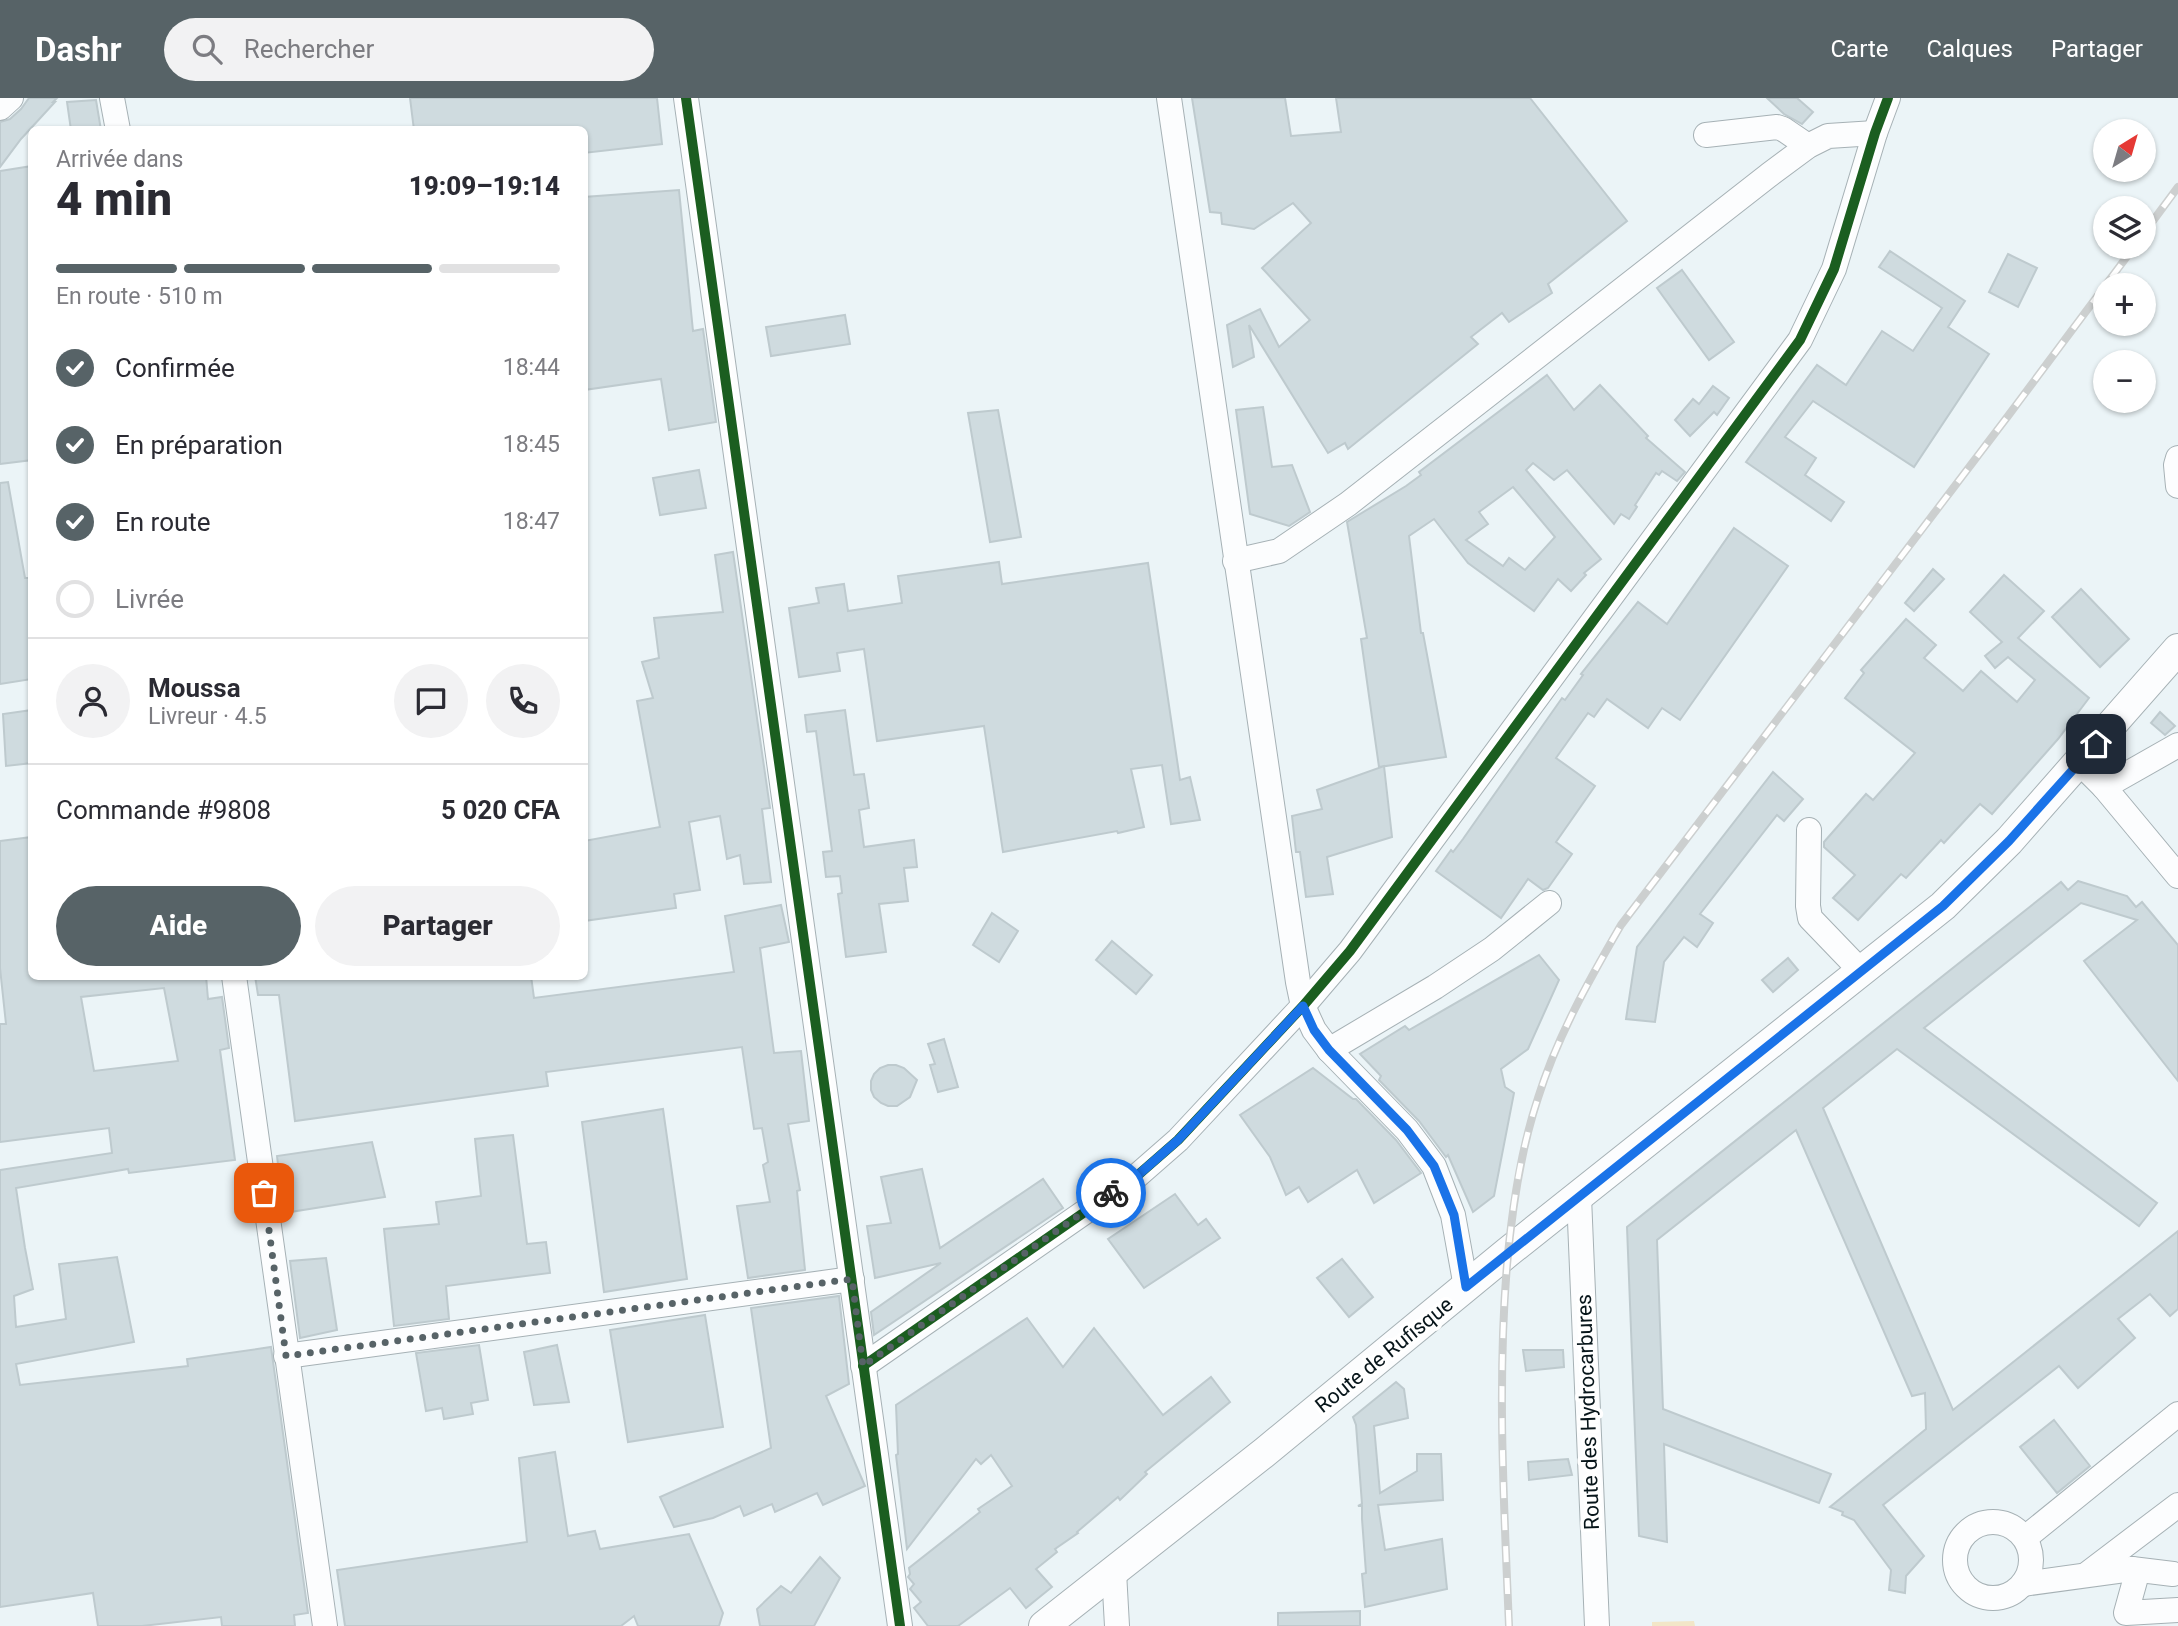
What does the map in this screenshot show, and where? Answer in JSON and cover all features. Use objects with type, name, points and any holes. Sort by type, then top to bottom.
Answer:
[{"type":"main road","name":"Route de Rufisque","points":[[1054,1622],[1466,1287],[1943,906],[2009,841],[2178,649]]},
{"type":"street","points":[[0,108],[11,98]]},
{"type":"street","points":[[112,98],[117,126]]},
{"type":"street","points":[[686,98],[900,1626]]},
{"type":"street","points":[[1169,98],[1235,561],[1303,1006],[1314,1030],[1329,1050],[1407,1130],[1434,1166],[1454,1215],[1466,1287]]},
{"type":"street","points":[[1868,98],[1877,128]]},
{"type":"street","points":[[863,1366],[1138,1175],[1178,1140],[1303,1006],[1350,951],[1800,340],[1835,269],[1888,98]]},
{"type":"street","points":[[1706,135],[1777,127],[1808,146]]},
{"type":"street","points":[[1235,561],[1279,551],[1348,504],[1808,146],[1828,136],[1877,128]]},
{"type":"street","points":[[2178,458],[2178,486]]},
{"type":"street","points":[[2104,788],[2178,745]]},
{"type":"street","points":[[2079,762],[2178,876]]},
{"type":"street","points":[[1809,830],[1810,918],[1861,971]]},
{"type":"street","points":[[1329,1050],[1435,987],[1492,949],[1549,903]]},
{"type":"street","points":[[235,980],[325,1626]]},
{"type":"street","name":"Route des Hydrocarbures","points":[[1579,1197],[1597,1626]]},
{"type":"street","points":[[286,1356],[852,1279]]},
{"type":"street","points":[[2025,1538],[2178,1414]]},
{"type":"street","points":[[2086,1574],[2178,1505]]},
{"type":"street","points":[[1988,1522],[2015,1528],[2025,1538],[2032,1559],[2030,1573],[2023,1584],[2012,1595],[1999,1599],[1986,1598],[1968,1590],[1956,1570],[1955,1557],[1957,1546],[1964,1535],[1975,1526],[1988,1522]]},
{"type":"street","points":[[2149,1527],[2147,1540],[2153,1556],[2163,1570],[2176,1575]]},
{"type":"street","points":[[2023,1584],[2132,1569],[2176,1575]]},
{"type":"street","points":[[2132,1569],[2136,1577],[2126,1613],[2178,1610]]},
{"type":"street","points":[[1114,1572],[1117,1626]]},
{"type":"shaded area","points":[[1694,1621],[1695,1626],[1652,1626],[1652,1622]]},
{"type":"building","points":[[29,98],[57,98],[33,126],[28,126],[28,131],[0,167],[0,122],[10,119]]},
{"type":"building","points":[[410,98],[657,98],[662,144],[588,153],[588,126],[414,126]]},
{"type":"building","points":[[1192,98],[1285,98],[1291,136],[1341,132],[1336,98],[1530,98],[1627,221],[1548,284],[1552,293],[1509,322],[1502,313],[1471,337],[1478,344],[1348,449],[1345,443],[1328,453],[1249,325],[1254,357],[1233,367],[1227,325],[1260,309],[1279,347],[1310,320],[1262,268],[1311,223],[1293,203],[1254,229],[1222,224],[1221,213],[1210,212]]},
{"type":"building","points":[[1767,98],[1797,98],[1813,112],[1802,124],[1784,114]]},
{"type":"building","points":[[96,100],[100,126],[70,126],[67,102]]},
{"type":"building","points":[[28,167],[28,460],[0,464],[0,171]]},
{"type":"building","points":[[679,190],[693,331],[703,329],[716,422],[669,430],[661,379],[588,389],[588,197]]},
{"type":"building","points":[[1890,251],[1965,301],[1948,327],[1989,354],[1914,467],[1813,401],[1785,437],[1816,458],[1805,475],[1844,502],[1831,521],[1746,462],[1817,365],[1846,385],[1882,331],[1913,351],[1942,308],[1879,267]]},
{"type":"building","points":[[2008,254],[2037,268],[2018,307],[1989,292]]},
{"type":"building","points":[[1682,270],[1734,342],[1709,360],[1657,288]]},
{"type":"building","points":[[845,315],[850,344],[771,356],[766,327]]},
{"type":"building","points":[[1547,375],[1574,410],[1600,385],[1648,436],[1646,438],[1685,472],[1677,481],[1662,471],[1659,475],[1656,473],[1629,519],[1621,514],[1614,524],[1567,470],[1554,480],[1533,463],[1526,470],[1601,559],[1584,573],[1586,575],[1571,591],[1558,579],[1534,611],[1468,563],[1434,519],[1409,536],[1421,633],[1446,757],[1379,767],[1361,639],[1367,638],[1347,522],[1406,486],[1421,475],[1419,472]],"holes":[[[1513,487],[1555,537],[1525,570],[1509,558],[1503,566],[1466,540],[1488,524],[1479,512]]]},
{"type":"building","points":[[1713,386],[1729,398],[1717,415],[1714,412],[1690,436],[1675,420],[1693,399],[1699,404]]},
{"type":"building","points":[[1263,407],[1272,467],[1292,465],[1310,512],[1289,526],[1250,514],[1236,410]]},
{"type":"building","points":[[998,410],[1021,537],[990,542],[968,413]]},
{"type":"building","points":[[699,470],[706,508],[660,515],[653,478]]},
{"type":"building","points":[[8,482],[25,578],[28,578],[28,680],[0,684],[0,483]]},
{"type":"building","points":[[1734,528],[1788,566],[1680,720],[1662,708],[1648,728],[1607,699],[1594,717],[1588,713],[1556,758],[1595,786],[1556,842],[1572,854],[1548,888],[1543,890],[1528,879],[1501,918],[1436,871],[1463,839],[1562,698],[1565,700],[1583,675],[1581,674],[1638,602],[1667,624]]},
{"type":"building","points":[[733,552],[770,808],[762,809],[771,882],[744,884],[740,855],[727,859],[720,816],[689,822],[700,890],[674,894],[676,908],[588,920],[588,840],[660,827],[637,701],[653,698],[642,662],[659,658],[654,618],[723,612],[715,555]]},
{"type":"building","points":[[999,562],[1002,584],[1148,563],[1180,780],[1190,777],[1200,820],[1171,824],[1162,765],[1131,769],[1144,827],[1003,852],[984,726],[877,741],[864,649],[837,653],[840,671],[799,677],[789,608],[819,603],[816,588],[844,584],[848,611],[902,603],[898,576]]},
{"type":"building","points":[[1933,569],[1944,579],[1914,611],[1905,603]]},
{"type":"building","points":[[2004,575],[2044,611],[2018,638],[2089,698],[2058,739],[1992,814],[1980,804],[1944,843],[1941,840],[1906,878],[1901,874],[1858,920],[1833,898],[1855,875],[1824,847],[1824,842],[1866,794],[1873,800],[1915,753],[1845,698],[1864,673],[1861,670],[1906,619],[1936,645],[1924,658],[1963,691],[1981,671],[2017,702],[2035,680],[2008,657],[1995,668],[1985,656],[2002,642],[1970,612]]},
{"type":"building","points":[[2081,589],[2129,639],[2100,667],[2052,617]]},
{"type":"building","points":[[845,710],[854,775],[864,774],[869,808],[859,810],[864,847],[914,840],[917,867],[904,868],[908,901],[879,904],[886,952],[846,957],[838,894],[842,893],[840,876],[826,877],[823,852],[832,851],[816,731],[807,732],[805,715]]},
{"type":"building","points":[[28,711],[28,763],[6,766],[3,714]]},
{"type":"building","points":[[2160,712],[2175,726],[2165,735],[2151,723]]},
{"type":"building","points":[[1384,766],[1392,837],[1327,857],[1333,894],[1306,897],[1300,852],[1296,852],[1292,816],[1322,809],[1317,790]]},
{"type":"building","points":[[1773,772],[1803,799],[1784,821],[1777,815],[1700,914],[1713,923],[1697,947],[1684,937],[1664,962],[1655,1022],[1626,1019],[1637,947]]},
{"type":"building","points":[[28,838],[28,980],[206,980],[208,999],[222,997],[229,1048],[220,1050],[235,1160],[129,1173],[128,1169],[16,1188],[33,1289],[14,1296],[16,1327],[66,1319],[59,1264],[117,1257],[134,1342],[16,1364],[20,1385],[188,1366],[187,1359],[271,1347],[308,1613],[294,1615],[295,1626],[222,1626],[221,1617],[142,1626],[98,1626],[93,1593],[0,1607],[0,1170],[112,1153],[109,1128],[0,1142],[0,1024],[6,1024],[0,968],[0,841]],"holes":[[[164,988],[178,1061],[94,1071],[81,997]]]},
{"type":"building","points":[[2078,881],[2127,896],[2136,907],[2142,902],[2178,945],[2178,1081],[2084,961],[2137,920],[2081,903],[1924,1028],[2157,1203],[2139,1226],[1897,1049],[1823,1108],[1953,1410],[2178,1231],[2178,1309],[2170,1316],[2150,1294],[2118,1319],[2135,1338],[2078,1388],[2059,1366],[1883,1505],[1924,1556],[1906,1576],[1905,1593],[1889,1590],[1891,1570],[1854,1520],[1830,1507],[1926,1429],[1925,1393],[1912,1396],[1796,1130],[1657,1240],[1663,1409],[1831,1474],[1819,1503],[1664,1444],[1667,1542],[1639,1536],[1627,1227],[2061,882],[2068,890]]},
{"type":"building","points":[[781,905],[789,942],[760,948],[774,1053],[801,1051],[809,1121],[788,1124],[800,1190],[797,1191],[805,1270],[748,1278],[737,1206],[770,1202],[763,1165],[768,1162],[762,1128],[754,1129],[742,1047],[546,1072],[548,1086],[295,1121],[279,995],[258,995],[256,980],[532,980],[534,998],[734,972],[725,916]]},
{"type":"building","points":[[992,913],[1018,931],[999,962],[973,945]]},
{"type":"building","points":[[1112,941],[1152,975],[1136,994],[1096,960]]},
{"type":"building","points":[[1539,955],[1559,980],[1528,1049],[1501,1069],[1505,1087],[1514,1093],[1494,1196],[1473,1212],[1448,1155],[1446,1157],[1419,1121],[1379,1080],[1381,1076],[1360,1054],[1405,1026],[1409,1030]]},
{"type":"building","points":[[1788,958],[1798,970],[1773,992],[1762,980]]},
{"type":"building","points":[[944,1039],[958,1087],[938,1092],[930,1065],[935,1064],[928,1044]]},
{"type":"building","points":[[888,1065],[904,1068],[917,1080],[910,1097],[897,1106],[881,1103],[871,1090],[874,1074]]},
{"type":"building","points":[[1313,1068],[1356,1099],[1396,1140],[1421,1173],[1374,1203],[1357,1170],[1308,1202],[1299,1187],[1286,1195],[1270,1157],[1240,1115]]},
{"type":"building","points":[[663,1109],[687,1279],[604,1292],[582,1122]]},
{"type":"building","points":[[513,1135],[527,1244],[546,1242],[550,1273],[446,1286],[449,1319],[394,1326],[384,1229],[439,1224],[436,1202],[481,1196],[475,1139]]},
{"type":"building","points":[[372,1142],[385,1197],[284,1213],[277,1156]]},
{"type":"building","points":[[922,1169],[940,1248],[1043,1179],[1063,1208],[874,1335],[871,1312],[941,1263],[875,1278],[867,1226],[891,1223],[881,1177]]},
{"type":"building","points":[[1175,1194],[1198,1225],[1206,1219],[1220,1238],[1144,1288],[1108,1239]]},
{"type":"building","points":[[326,1258],[337,1330],[300,1338],[290,1261]]},
{"type":"building","points":[[1342,1259],[1373,1297],[1349,1317],[1317,1278]]},
{"type":"building","points":[[839,1296],[849,1384],[826,1396],[865,1486],[823,1505],[817,1493],[775,1512],[772,1504],[744,1516],[740,1506],[713,1518],[674,1527],[660,1497],[771,1448],[751,1308]]},
{"type":"building","points":[[705,1315],[723,1427],[628,1442],[610,1330]]},
{"type":"building","points":[[1027,1318],[1063,1367],[1094,1328],[1163,1415],[1211,1377],[1230,1402],[1145,1472],[1147,1474],[1120,1500],[1118,1497],[1078,1533],[1055,1549],[1057,1552],[1036,1569],[1052,1587],[1026,1608],[1010,1588],[958,1626],[928,1626],[914,1608],[921,1602],[910,1589],[914,1584],[908,1577],[909,1568],[980,1512],[978,1509],[1012,1486],[991,1455],[981,1464],[976,1459],[907,1549],[896,1455],[896,1405]]},
{"type":"building","points":[[479,1345],[488,1400],[471,1403],[473,1414],[444,1419],[442,1408],[426,1411],[416,1353]]},
{"type":"building","points":[[557,1345],[569,1402],[534,1405],[524,1352]]},
{"type":"building","points":[[1523,1350],[1563,1350],[1564,1367],[1526,1371]]},
{"type":"building","points":[[1396,1382],[1404,1389],[1408,1418],[1374,1426],[1380,1493],[1417,1471],[1417,1454],[1441,1454],[1443,1500],[1378,1505],[1385,1550],[1442,1539],[1447,1589],[1365,1607],[1362,1506],[1358,1506],[1362,1504],[1356,1425],[1353,1417]]},
{"type":"building","points":[[2054,1420],[2090,1466],[2057,1493],[2020,1447]]},
{"type":"building","points":[[555,1452],[568,1536],[595,1531],[600,1549],[689,1534],[723,1613],[719,1626],[638,1626],[634,1616],[621,1626],[345,1626],[337,1570],[527,1542],[519,1458]]},
{"type":"building","points":[[1568,1459],[1572,1475],[1529,1480],[1528,1462]]},
{"type":"building","points":[[820,1557],[840,1578],[814,1626],[760,1626],[757,1609],[781,1586],[791,1593]]},
{"type":"building","points":[[1360,1611],[1360,1626],[1278,1626],[1278,1613]]},
{"type":"railway","points":[[2156,217],[2178,187]]},
{"type":"railway","points":[[1509,1626],[1502,1400],[1507,1265],[1514,1201],[1526,1139],[1546,1075],[1564,1031],[1621,925],[2125,259]]},
{"type":"cycle path","points":[[686,98],[900,1626]]},
{"type":"cycle path","points":[[863,1366],[1138,1175],[1178,1140],[1303,1006],[1350,951],[1800,340],[1834,269],[1888,98]]},
{"type":"way so far","points":[[264,1193],[286,1356],[852,1279],[863,1366],[1111,1193]]},
{"type":"route","points":[[1111,1193],[1138,1175],[1178,1140],[1303,1006],[1314,1030],[1329,1050],[1407,1130],[1434,1166],[1454,1215],[1466,1287],[1943,906],[2009,841],[2096,744]]}]
